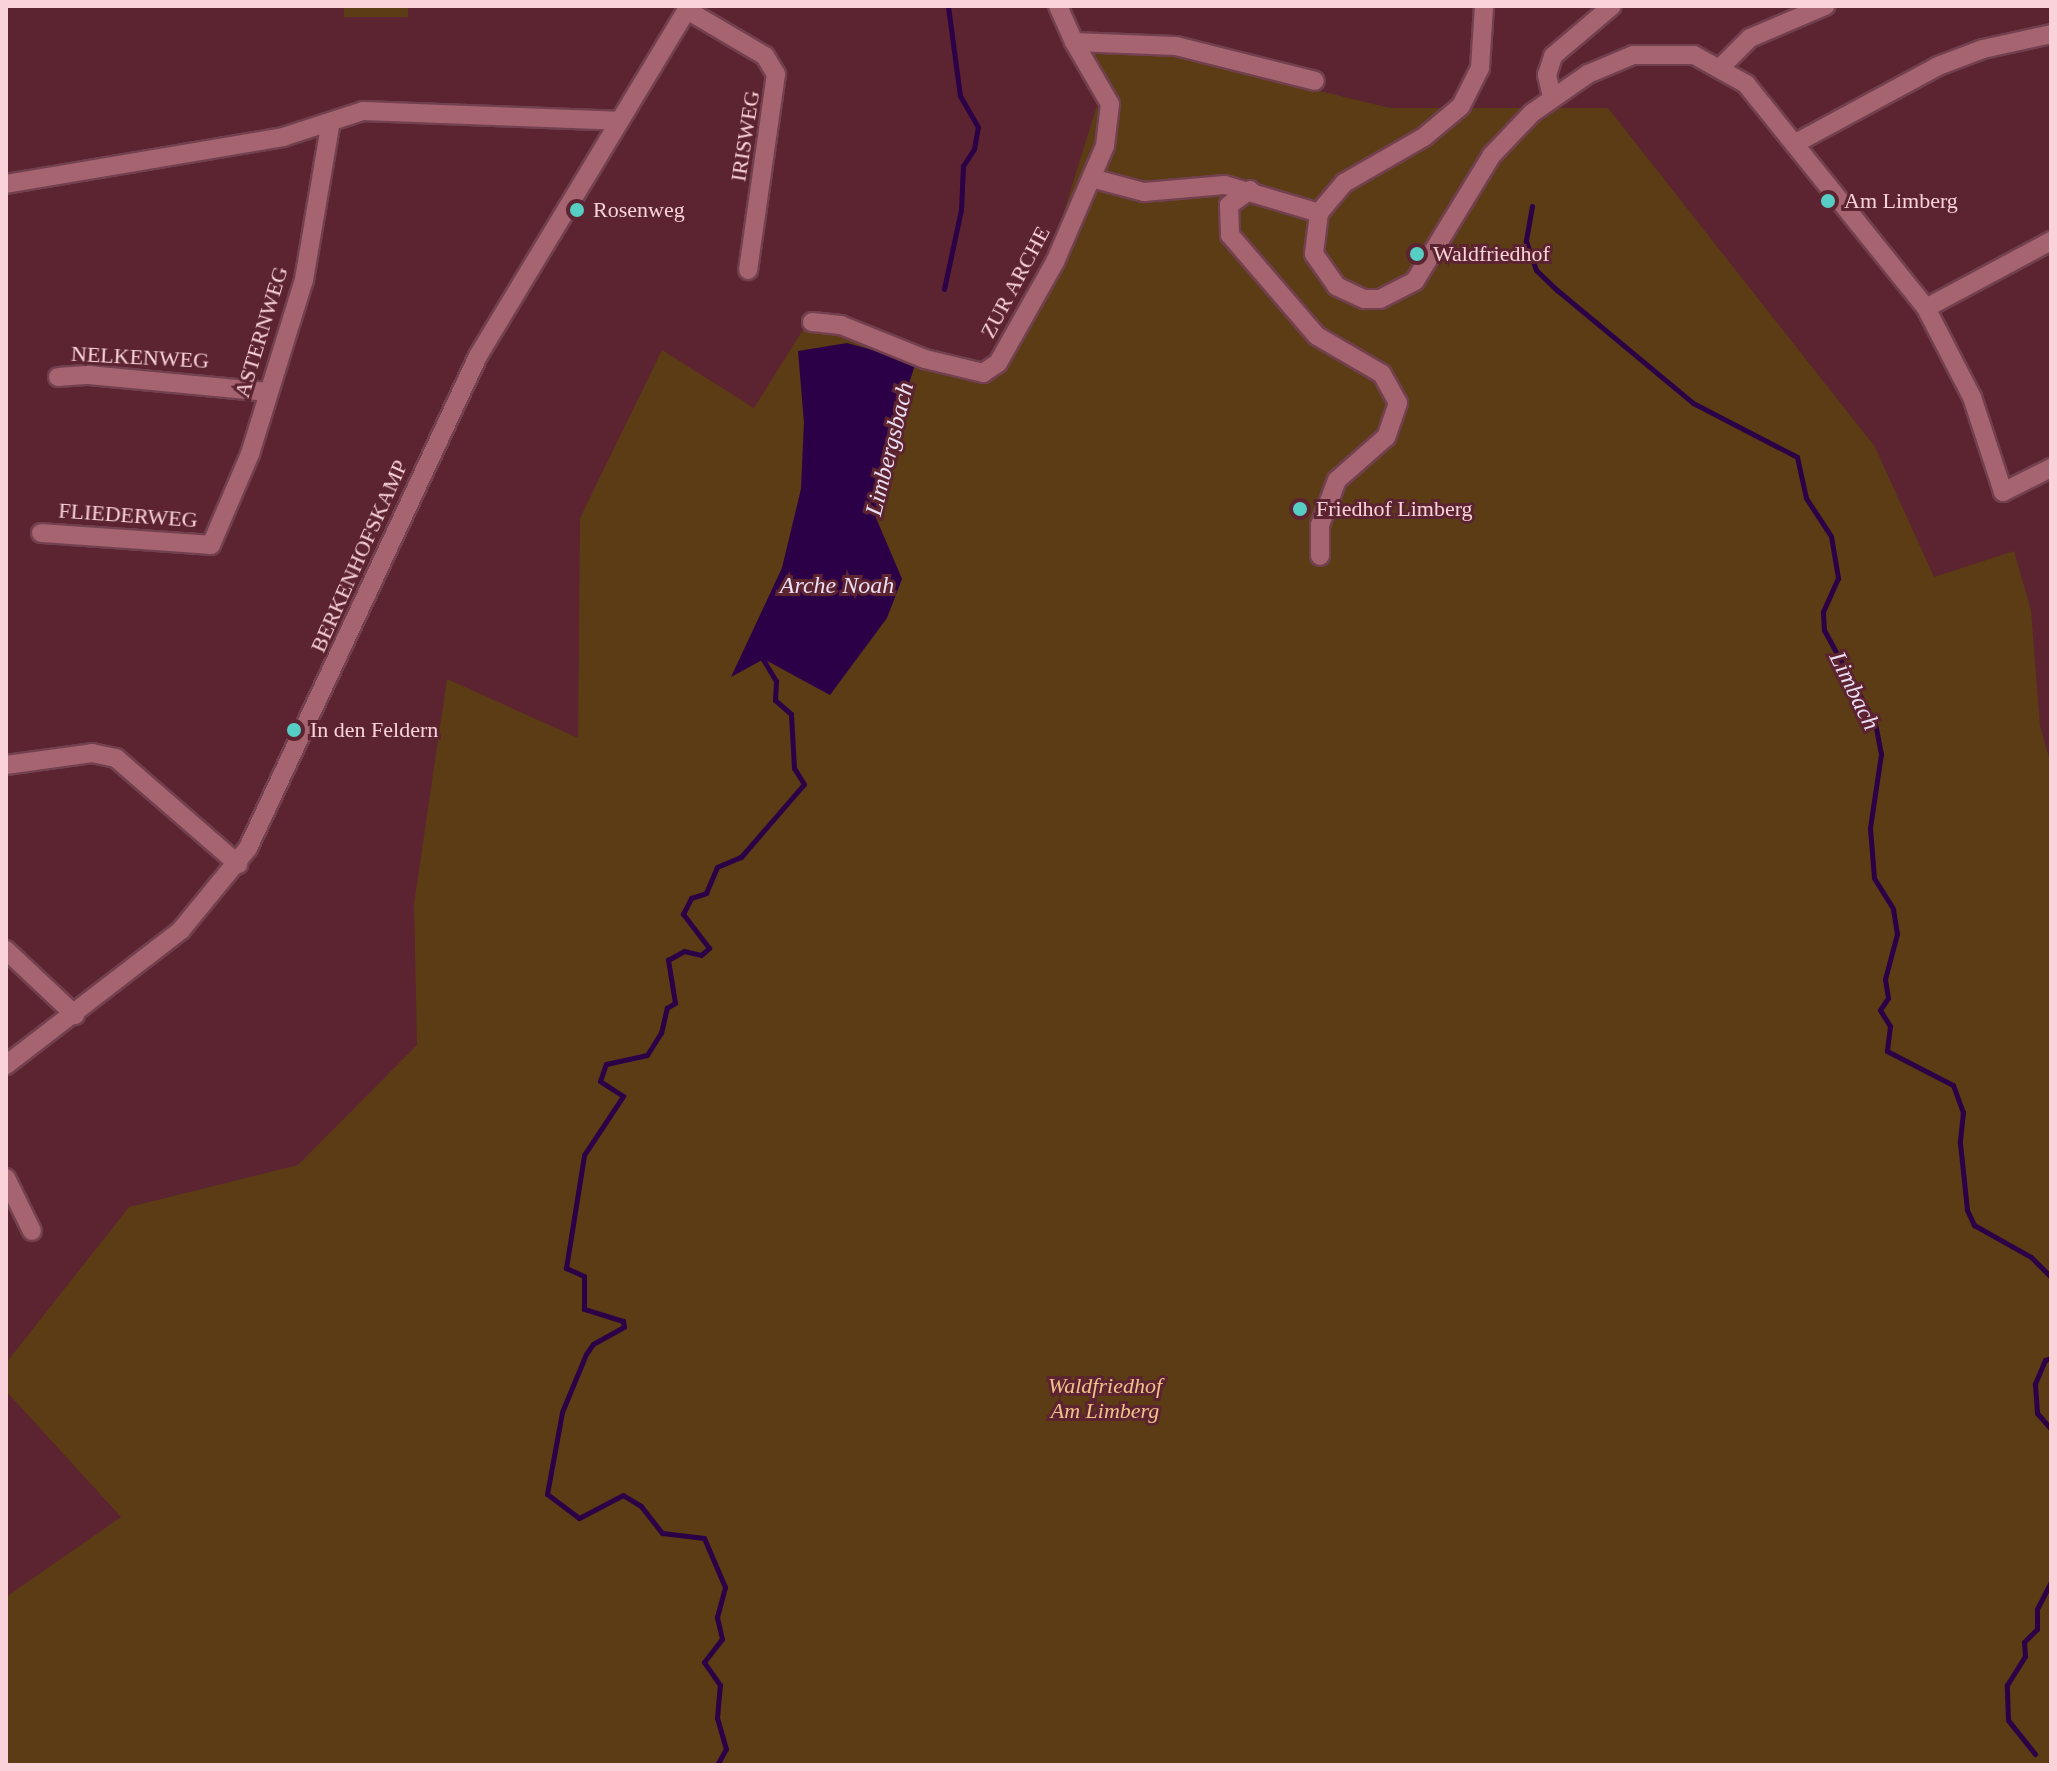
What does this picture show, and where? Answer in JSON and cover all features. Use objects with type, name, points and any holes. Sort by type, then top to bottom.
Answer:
[{"type":"street","name":"ZUR ARCHE","points":[[812,322],[841,325],[925,359],[988,371],[1020,330],[1095,179],[1110,104],[1074,42],[1058,6]]},
{"type":"street","points":[[1484,6],[1480,68],[1461,106],[1424,137],[1344,183],[1319,213],[1313,240],[1325,275],[1364,299],[1395,294],[1431,263],[1492,155],[1552,97],[1588,74],[1633,55],[1673,52],[1722,66],[1746,84],[1926,308],[1972,397],[2003,492],[2051,468]]},
{"type":"street","points":[[1552,97],[1547,75],[1553,56],[1612,6]]},
{"type":"street","points":[[1722,66],[1750,38],[1825,6]]},
{"type":"street","name":"BERKENHOFSKAMP","points":[[6,1065],[75,1015],[181,930],[238,864],[322,698],[478,356],[688,8]]},
{"type":"street","name":"IRISWEG","points":[[688,8],[765,56],[776,74],[748,270]]},
{"type":"street","points":[[1794,144],[1938,66],[1983,49],[2051,34]]},
{"type":"street","points":[[1074,42],[1176,46],[1315,81]]},
{"type":"street","points":[[6,184],[330,126],[363,111],[618,121]]},
{"type":"street","name":"ASTERNWEG","points":[[211,545],[250,454],[304,280],[330,126]]},
{"type":"street","points":[[1095,179],[1127,191],[1201,184],[1250,190],[1319,213]]},
{"type":"street","points":[[1250,190],[1229,205],[1230,235],[1317,336],[1382,374],[1398,403],[1386,437],[1337,480],[1320,525],[1320,556]]},
{"type":"street","points":[[1926,308],[2051,241]]},
{"type":"street","name":"NELKENWEG","points":[[58,377],[89,375],[268,392]]},
{"type":"street","name":"FLIEDERWEG","points":[[41,533],[211,545]]},
{"type":"street","points":[[6,765],[92,753],[116,758],[238,864]]},
{"type":"street","points":[[6,950],[51,986],[75,1015]]},
{"type":"street","points":[[6,1178],[32,1231]]},
{"type":"green space","points":[[344,6],[408,6],[408,17],[344,17]]},
{"type":"green space","name":"Waldfriedhof Am Limberg","points":[[1090,49],[1146,49],[1390,108],[1608,108],[1875,447],[1934,577],[2014,551],[2031,610],[2040,726],[2051,764],[2051,1765],[6,1765],[6,1597],[121,1517],[6,1391],[6,1363],[129,1207],[298,1165],[417,1045],[414,904],[447,679],[578,738],[580,518],[662,350],[754,408],[806,325],[986,380],[1046,269],[1100,96]],"holes":[[[913,362],[889,436],[876,518],[902,579],[830,695],[763,659],[732,676],[782,568],[801,489],[804,423]]]},
{"type":"water","name":"Arche Noah","points":[[847,343],[913,361],[889,436],[876,518],[902,579],[887,618],[830,695],[764,659],[731,677],[782,568],[801,489],[804,423],[798,351]]},
{"type":"waterway","name":"Limbergsbach","points":[[944,289],[961,210],[963,166],[974,149],[978,127],[960,96],[948,6]]},
{"type":"waterway","name":"Limbach","points":[[1532,206],[1526,241],[1536,270],[1557,290],[1693,403],[1797,457],[1806,498],[1831,536],[1838,578],[1823,612],[1824,630],[1875,723],[1881,754],[1870,828],[1874,878],[1893,909],[1897,934],[1885,979],[1888,998],[1880,1010],[1890,1026],[1887,1051],[1953,1085],[1963,1112],[1960,1143],[1967,1210],[1974,1225],[2031,1257],[2051,1277]]},
{"type":"waterway","name":"Limbergsbach","points":[[880,494],[889,436],[913,361]]},
{"type":"waterway","name":"Limbergsbach","points":[[717,1765],[726,1749],[717,1718],[720,1685],[704,1662],[722,1639],[717,1617],[725,1587],[704,1538],[662,1533],[641,1506],[623,1495],[579,1518],[547,1494],[562,1412],[586,1354],[593,1344],[624,1327],[623,1321],[584,1309],[584,1276],[566,1268],[584,1155],[623,1096],[600,1081],[606,1064],[647,1055],[661,1033],[667,1008],[675,1003],[668,960],[684,951],[701,955],[709,948],[683,914],[691,898],[706,893],[717,867],[741,857],[804,784],[794,768],[791,714],[775,700],[776,681],[763,659],[768,654]]},
{"type":"waterway","name":"Limbach","points":[[2051,1358],[2045,1360],[2035,1384],[2037,1413],[2051,1429]]},
{"type":"waterway","points":[[2035,1754],[2008,1720],[2007,1685],[2025,1656],[2024,1642],[2037,1629],[2037,1609],[2051,1582]]},
{"type":"place","name":"Am Limberg","points":[[1828,201]]},
{"type":"place","name":"Rosenweg","points":[[577,210]]},
{"type":"place","name":"Waldfriedhof","points":[[1417,254]]},
{"type":"place","name":"Friedhof Limberg","points":[[1300,509]]},
{"type":"place","name":"In den Feldern","points":[[294,730]]}]
